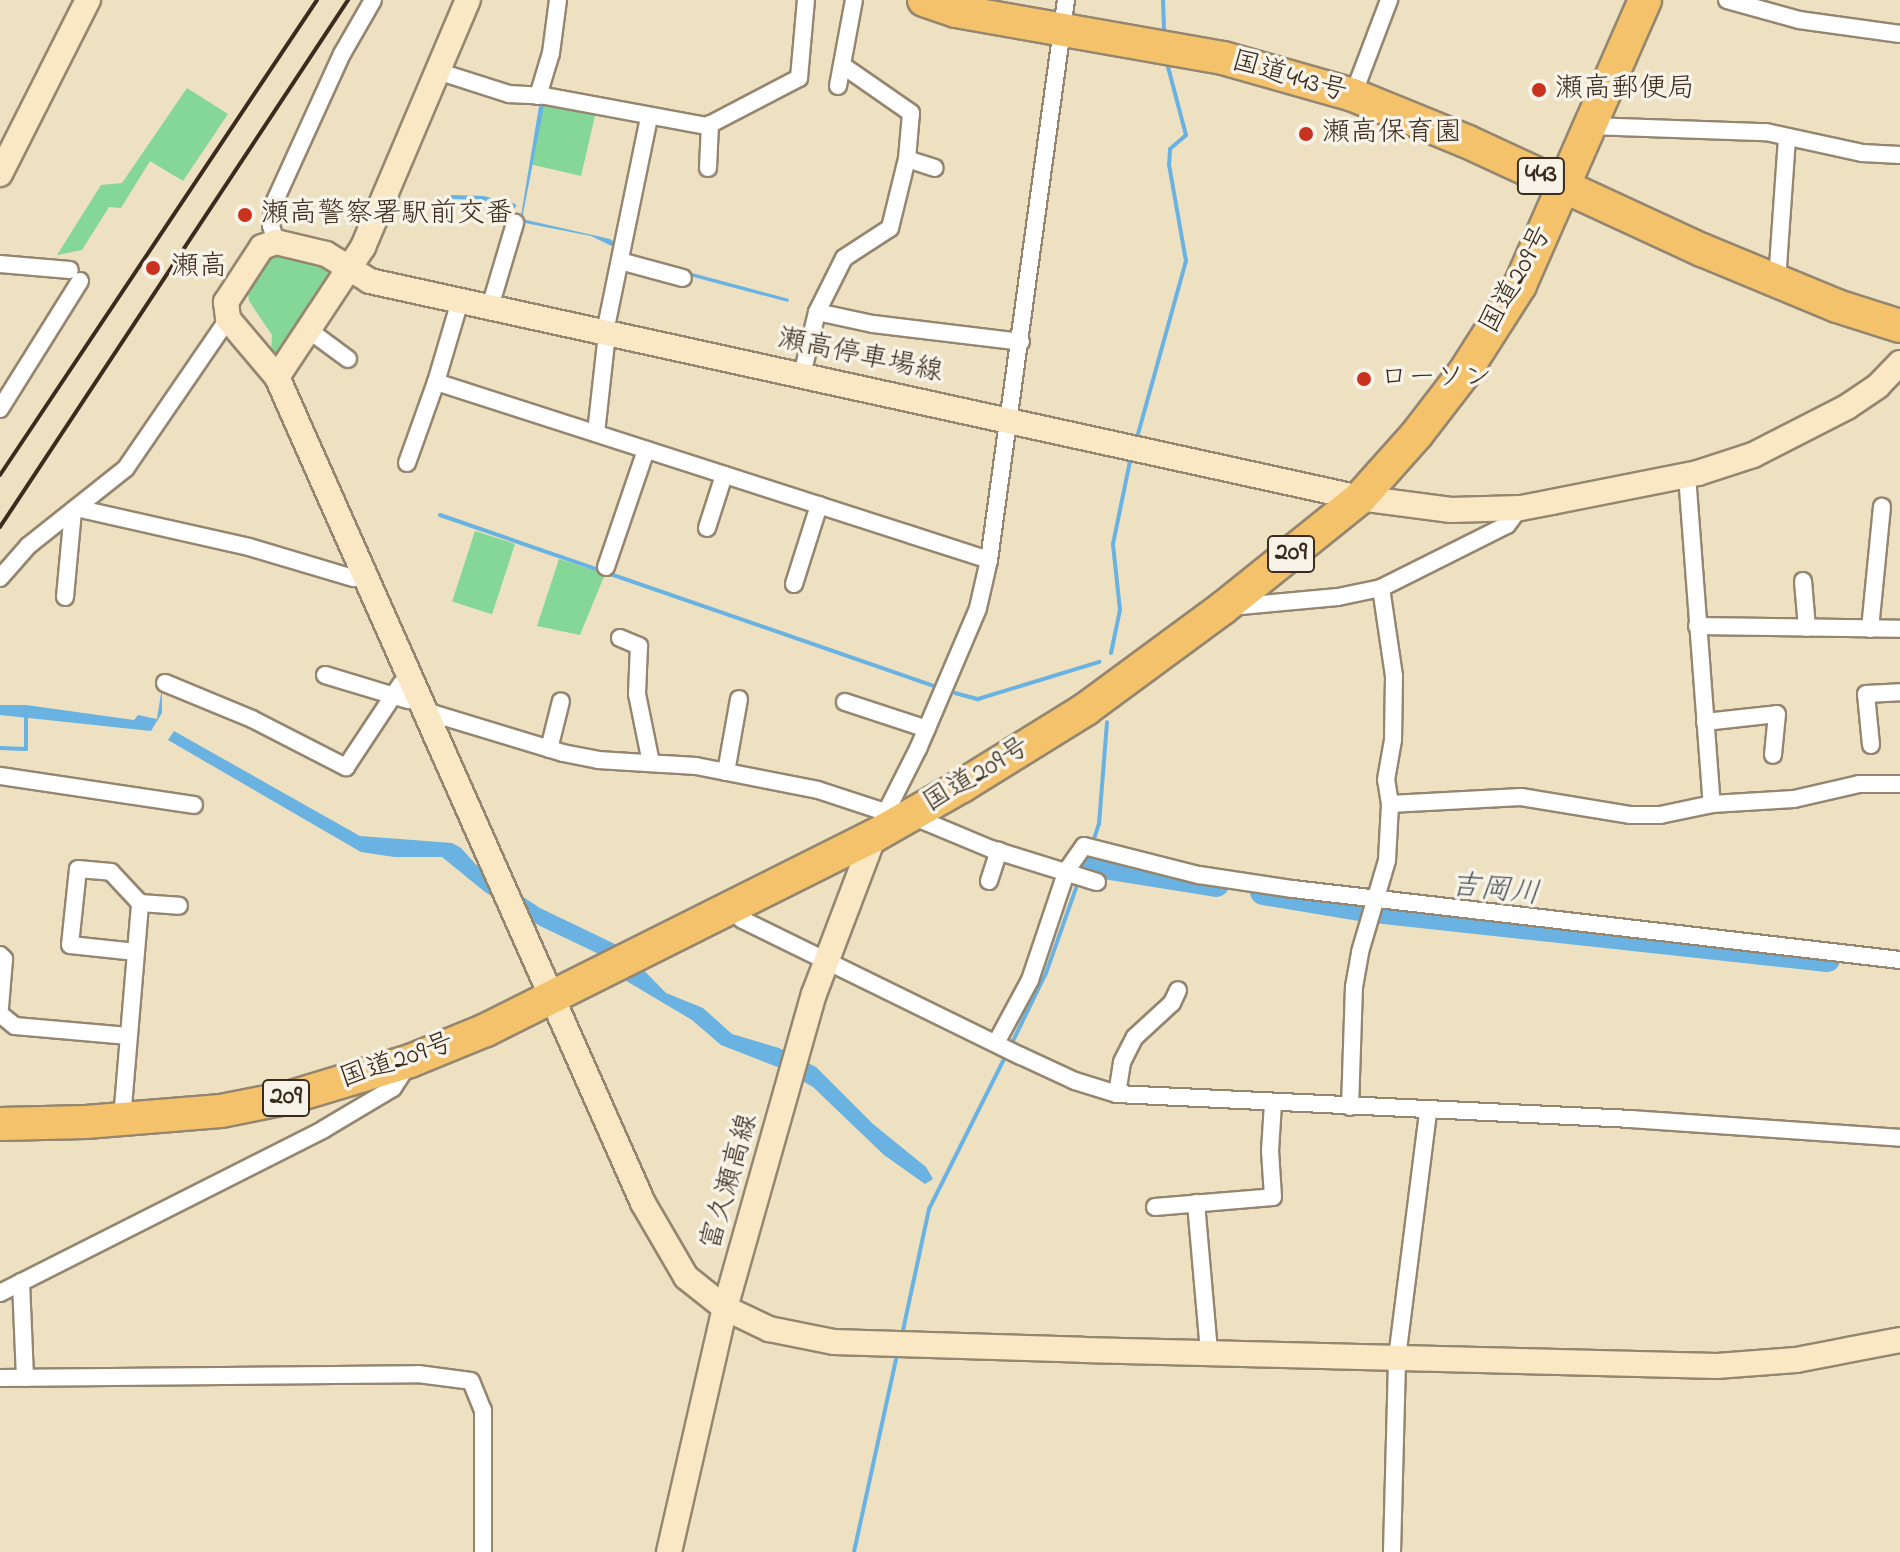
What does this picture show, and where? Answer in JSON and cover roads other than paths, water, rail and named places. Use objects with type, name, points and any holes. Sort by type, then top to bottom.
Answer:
[{"type":"highway","name":"国道443号","points":[[924,0],[956,11],[1065,15],[1164,48],[1283,73],[1353,95],[1468,142],[1777,281],[1837,306],[1900,326]]},
{"type":"highway","name":"国道209号","points":[[0,1124],[122,1119],[249,1105],[410,1061],[554,997],[728,908],[890,821],[1086,709],[1223,608],[1360,498],[1417,434],[1464,373],[1520,285],[1566,187],[1645,0]]},
{"type":"street","points":[[0,174],[88,0]]},
{"type":"street","points":[[373,0],[342,54],[274,203],[271,226],[276,242],[262,247],[226,302],[228,319],[277,377],[407,698],[554,997],[643,1203],[686,1277],[725,1308],[769,1329],[834,1342],[1717,1366],[1796,1360],[1900,1340]]},
{"type":"street","points":[[277,377],[350,271],[468,0]]},
{"type":"street","points":[[538,96],[551,53],[558,0]]},
{"type":"street","points":[[437,71],[480,87],[649,118],[710,124],[799,78],[806,0]]},
{"type":"street","points":[[838,86],[854,0]]},
{"type":"street","points":[[1353,95],[1389,0]]},
{"type":"street","points":[[1727,0],[1799,20],[1900,34]]},
{"type":"street","points":[[890,821],[978,608],[989,560],[1065,15]]},
{"type":"street","points":[[802,375],[817,312],[844,258],[890,228],[907,159],[911,113],[842,65]]},
{"type":"street","points":[[596,433],[606,333],[649,118]]},
{"type":"street","points":[[708,168],[710,124]]},
{"type":"street","points":[[1590,126],[1726,129],[1787,137],[1862,153],[1900,155]]},
{"type":"street","points":[[1777,281],[1787,137]]},
{"type":"street","points":[[907,159],[935,168]]},
{"type":"street","points":[[490,307],[515,223]]},
{"type":"street","name":"瀬高停車場線","points":[[276,242],[326,254],[370,281],[1360,498],[1451,510],[1520,508],[1687,475],[1753,455],[1847,407],[1878,386],[1900,363]]},
{"type":"street","points":[[620,261],[683,278]]},
{"type":"street","points":[[0,264],[75,276],[0,409]]},
{"type":"street","points":[[407,463],[460,301]]},
{"type":"street","points":[[817,312],[873,324],[1021,342]]},
{"type":"street","points":[[0,578],[28,546],[126,468],[228,319]]},
{"type":"street","points":[[310,331],[348,359]]},
{"type":"street","points":[[436,382],[989,560]]},
{"type":"street","points":[[606,567],[646,450]]},
{"type":"street","points":[[707,528],[724,475]]},
{"type":"street","points":[[1687,475],[1712,804]]},
{"type":"street","points":[[794,584],[819,505]]},
{"type":"street","points":[[1870,629],[1882,507]]},
{"type":"street","points":[[1223,608],[1338,597],[1381,588],[1507,525],[1520,508]]},
{"type":"street","points":[[74,509],[249,547],[353,578]]},
{"type":"street","points":[[65,597],[74,509]]},
{"type":"street","points":[[1803,581],[1807,628]]},
{"type":"street","points":[[1350,1107],[1354,987],[1387,860],[1390,804],[1386,780],[1393,740],[1394,676],[1381,588]]},
{"type":"street","points":[[1697,626],[1900,629]]},
{"type":"street","points":[[620,638],[639,646],[637,694],[651,763]]},
{"type":"street","points":[[325,675],[407,698],[549,749],[598,760],[726,772],[818,790],[890,821],[1067,870],[1097,882]]},
{"type":"street","points":[[165,683],[252,719],[346,767],[407,698]]},
{"type":"street","points":[[1871,745],[1866,694],[1900,692]]},
{"type":"street","points":[[726,772],[739,699]]},
{"type":"street","points":[[549,749],[561,701]]},
{"type":"street","points":[[845,702],[927,729]]},
{"type":"street","points":[[1705,722],[1777,714],[1773,755]]},
{"type":"street","points":[[0,776],[194,805]]},
{"type":"street","points":[[1390,804],[1521,797],[1630,815],[1660,815],[1712,804],[1794,799],[1859,784],[1900,784]]},
{"type":"street","name":"富久瀬高線","points":[[669,1552],[725,1308],[827,958],[890,821]]},
{"type":"street","points":[[996,1043],[1030,980],[1067,870],[1084,846],[1199,875],[1900,960]]},
{"type":"street","points":[[989,881],[999,851]]},
{"type":"street","points":[[136,952],[70,945],[78,869],[111,872],[140,903],[179,906]]},
{"type":"street","points":[[122,1119],[140,903]]},
{"type":"street","points":[[728,908],[743,920],[827,958],[1075,1081],[1117,1094],[1631,1119],[1900,1138],[1900,1127]]},
{"type":"street","points":[[0,955],[4,959],[0,1011],[15,1026],[129,1036]]},
{"type":"street","points":[[1117,1094],[1122,1062],[1135,1037],[1172,1003],[1178,990]]},
{"type":"street","points":[[0,1293],[324,1129],[393,1088],[410,1061]]},
{"type":"street","points":[[1155,1207],[1273,1197],[1270,1151],[1273,1103]]},
{"type":"street","points":[[1392,1552],[1397,1358],[1428,1111]]},
{"type":"street","points":[[1196,1203],[1209,1353]]},
{"type":"street","points":[[21,1282],[25,1378]]},
{"type":"street","points":[[0,1378],[418,1374],[471,1381],[483,1410],[483,1552]]},
{"type":"water","points":[[540,100],[545,101],[522,219],[610,239],[636,258],[789,299],[788,302],[633,261],[626,253],[591,236],[520,222]]},
{"type":"water","points":[[162,687],[162,713],[151,731],[0,715],[0,705],[26,705],[134,720],[138,715],[157,719]]},
{"type":"water","points":[[174,731],[360,836],[452,843],[461,848],[479,868],[540,908],[621,947],[666,993],[703,1008],[732,1034],[779,1048],[816,1067],[873,1124],[926,1167],[933,1179],[925,1184],[884,1155],[813,1087],[780,1068],[721,1045],[692,1020],[623,979],[599,954],[540,926],[485,892],[442,857],[394,857],[361,852],[168,740]]},
{"type":"waterway","points":[[1163,0],[1164,34]]},
{"type":"waterway","points":[[1138,434],[1186,261],[1169,165],[1170,149],[1186,135],[1167,63]]},
{"type":"waterway","points":[[452,197],[483,198],[514,206]]},
{"type":"waterway","points":[[1111,653],[1120,610],[1113,544],[1131,456]]},
{"type":"waterway","points":[[440,515],[934,686]]},
{"type":"waterway","points":[[955,693],[978,699],[1099,662]]},
{"type":"waterway","points":[[0,748],[26,749],[26,716]]},
{"type":"waterway","points":[[1092,845],[1099,824],[1107,722]]},
{"type":"waterway","name":"吉岡川","points":[[1082,871],[1089,853]]},
{"type":"waterway","name":"吉岡川","points":[[1085,863],[1216,884]]},
{"type":"waterway","points":[[1011,1045],[1046,973],[1079,880]]},
{"type":"waterway","name":"吉岡川","points":[[1263,892],[1366,909],[1827,959]]},
{"type":"waterway","points":[[902,1335],[929,1209],[1007,1053]]},
{"type":"waterway","points":[[854,1552],[898,1351]]},
{"type":"railway","points":[[0,475],[317,0]]},
{"type":"railway","points":[[0,527],[348,0]]},
{"type":"place","name":"瀬高郵便局","points":[[1539,90]]},
{"type":"place","name":"瀬高保育園","points":[[1306,134]]},
{"type":"place","name":"瀬高警察署駅前交番","points":[[245,215]]},
{"type":"place","name":"瀬高","points":[[153,268]]},
{"type":"place","name":"ローソン","points":[[1364,379]]}]
